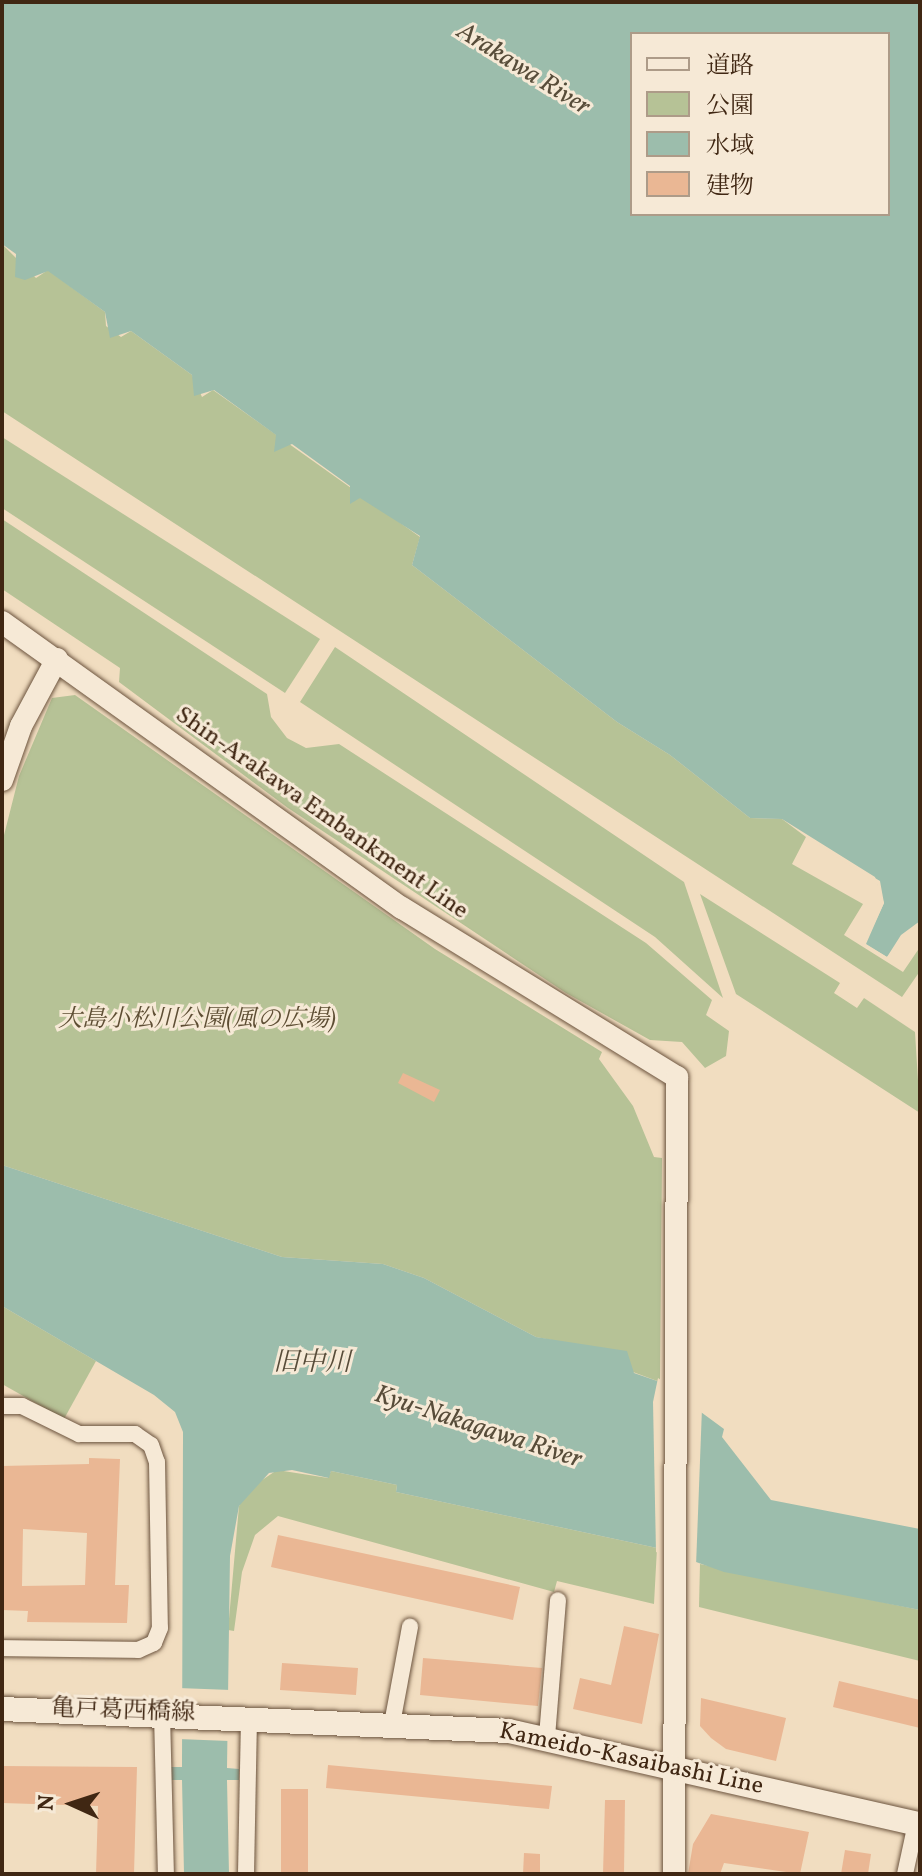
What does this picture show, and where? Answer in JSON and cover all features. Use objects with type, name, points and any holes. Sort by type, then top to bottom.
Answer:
[{"type":"main road","name":"亀戸葛西橋線","points":[[2,1709],[246,1716]]},
{"type":"main road","name":"Kameido-Kasaibashi Line","points":[[246,1716],[547,1737],[918,1824]]},
{"type":"street","name":"Shin-Arakawa Embankment Line","points":[[2,622],[402,908],[665,1064],[680,1089],[674,1874]]},
{"type":"street","points":[[2,780],[21,726],[57,659]]},
{"type":"street","points":[[2,1406],[22,1406],[79,1434],[135,1434],[151,1445],[157,1462],[160,1628],[154,1643],[138,1650],[2,1648]]},
{"type":"street","points":[[547,1737],[558,1600]]},
{"type":"street","points":[[392,1724],[410,1627]]},
{"type":"street","points":[[166,1714],[166,1874]]},
{"type":"street","points":[[246,1716],[246,1874]]},
{"type":"street","points":[[905,1874],[918,1824]]},
{"type":"green space","points":[[2,244],[36,278],[48,270],[105,312],[106,326],[121,337],[131,331],[192,375],[202,397],[213,390],[420,537],[412,565],[617,722],[670,755],[750,818],[782,819],[806,837],[792,864],[863,904],[844,935],[903,972],[920,947],[920,971],[902,997],[2,411]]},
{"type":"green space","points":[[2,437],[320,639],[285,693],[2,508]]},
{"type":"green space","points":[[2,519],[267,694],[271,717],[287,738],[306,748],[339,744],[646,943],[712,1000],[706,1015],[729,1031],[726,1056],[705,1068],[682,1042],[650,1040],[566,993],[288,808],[119,682],[120,668],[2,589]]},
{"type":"green space","points":[[335,647],[684,882],[723,998],[655,937],[300,702]]},
{"type":"green space","name":"大島小松川公園(風の広場)","points":[[75,695],[435,949],[602,1052],[599,1059],[633,1106],[654,1157],[662,1158],[660,1382],[633,1372],[624,1354],[536,1337],[424,1278],[383,1264],[282,1257],[2,1165],[2,843],[19,776],[52,698]]},
{"type":"green space","points":[[700,894],[840,983],[834,993],[857,1008],[864,998],[915,1032],[920,1113],[736,994]]},
{"type":"green space","points":[[2,1306],[96,1361],[64,1419],[2,1384]]},
{"type":"green space","points":[[277,1470],[328,1478],[331,1471],[397,1485],[396,1492],[657,1548],[654,1604],[557,1581],[554,1592],[278,1516],[255,1535],[242,1572],[234,1631],[228,1630],[239,1506],[249,1489]]},
{"type":"green space","points":[[700,1564],[920,1610],[920,1661],[699,1607]]},
{"type":"water","name":"Arakawa River","points":[[2,2],[920,2],[920,921],[887,957],[865,944],[884,903],[875,877],[782,819],[750,818],[670,755],[617,722],[412,565],[420,536],[360,498],[350,504],[350,486],[292,444],[274,452],[276,435],[214,390],[194,396],[192,375],[131,331],[110,338],[105,312],[48,271],[25,280],[15,277],[16,254],[2,244]]},
{"type":"water","name":"旧中川","points":[[2,1165],[282,1257],[383,1264],[424,1278],[536,1337],[627,1351],[634,1373],[660,1382],[724,1429],[722,1437],[771,1500],[920,1529],[920,1610],[724,1572],[657,1548],[396,1492],[397,1485],[331,1471],[329,1478],[292,1470],[269,1473],[239,1506],[230,1556],[227,1768],[239,1769],[239,1780],[227,1780],[229,1874],[184,1874],[182,1780],[171,1780],[171,1767],[182,1767],[183,1432],[175,1412],[154,1395],[2,1306]]},
{"type":"pier","points":[[806,837],[880,881],[884,903],[866,944],[887,957],[901,935],[920,921],[889,961],[861,944],[880,902],[877,884]]},
{"type":"pier","points":[[658,1378],[702,1408],[696,1566],[656,1552],[653,1402]]},
{"type":"pier","points":[[178,1688],[231,1690],[229,1741],[178,1739]]},
{"type":"building","points":[[403,1073],[440,1090],[434,1102],[398,1083]]},
{"type":"building","points":[[89,1458],[120,1459],[115,1585],[129,1585],[127,1623],[27,1622],[28,1611],[2,1610],[2,1466],[89,1464]],"holes":[[[23,1529],[87,1533],[85,1585],[22,1586]]]},
{"type":"building","points":[[278,1535],[520,1587],[513,1620],[271,1567]]},
{"type":"building","points":[[624,1626],[659,1634],[642,1724],[573,1709],[580,1678],[611,1685]]},
{"type":"building","points":[[423,1658],[542,1668],[538,1706],[420,1695]]},
{"type":"building","points":[[282,1663],[358,1668],[356,1695],[280,1690]]},
{"type":"building","points":[[839,1681],[920,1700],[920,1728],[833,1707]]},
{"type":"building","points":[[701,1698],[786,1718],[776,1761],[726,1749],[711,1738],[700,1726]]},
{"type":"building","points":[[328,1765],[552,1786],[549,1809],[326,1788]]},
{"type":"building","points":[[2,1766],[137,1767],[134,1874],[96,1874],[98,1806],[2,1803]]},
{"type":"building","points":[[281,1789],[308,1789],[308,1874],[281,1874]]},
{"type":"building","points":[[605,1800],[625,1800],[624,1874],[603,1874]]},
{"type":"building","points":[[711,1814],[809,1832],[800,1874],[724,1863],[720,1874],[688,1874],[693,1844]]},
{"type":"building","points":[[845,1850],[871,1854],[868,1874],[841,1874]]},
{"type":"building","points":[[524,1853],[540,1854],[540,1874],[523,1874]]},
{"type":"water label","name":"Kyu-Nakagawa River","points":[[478,1428]]}]
